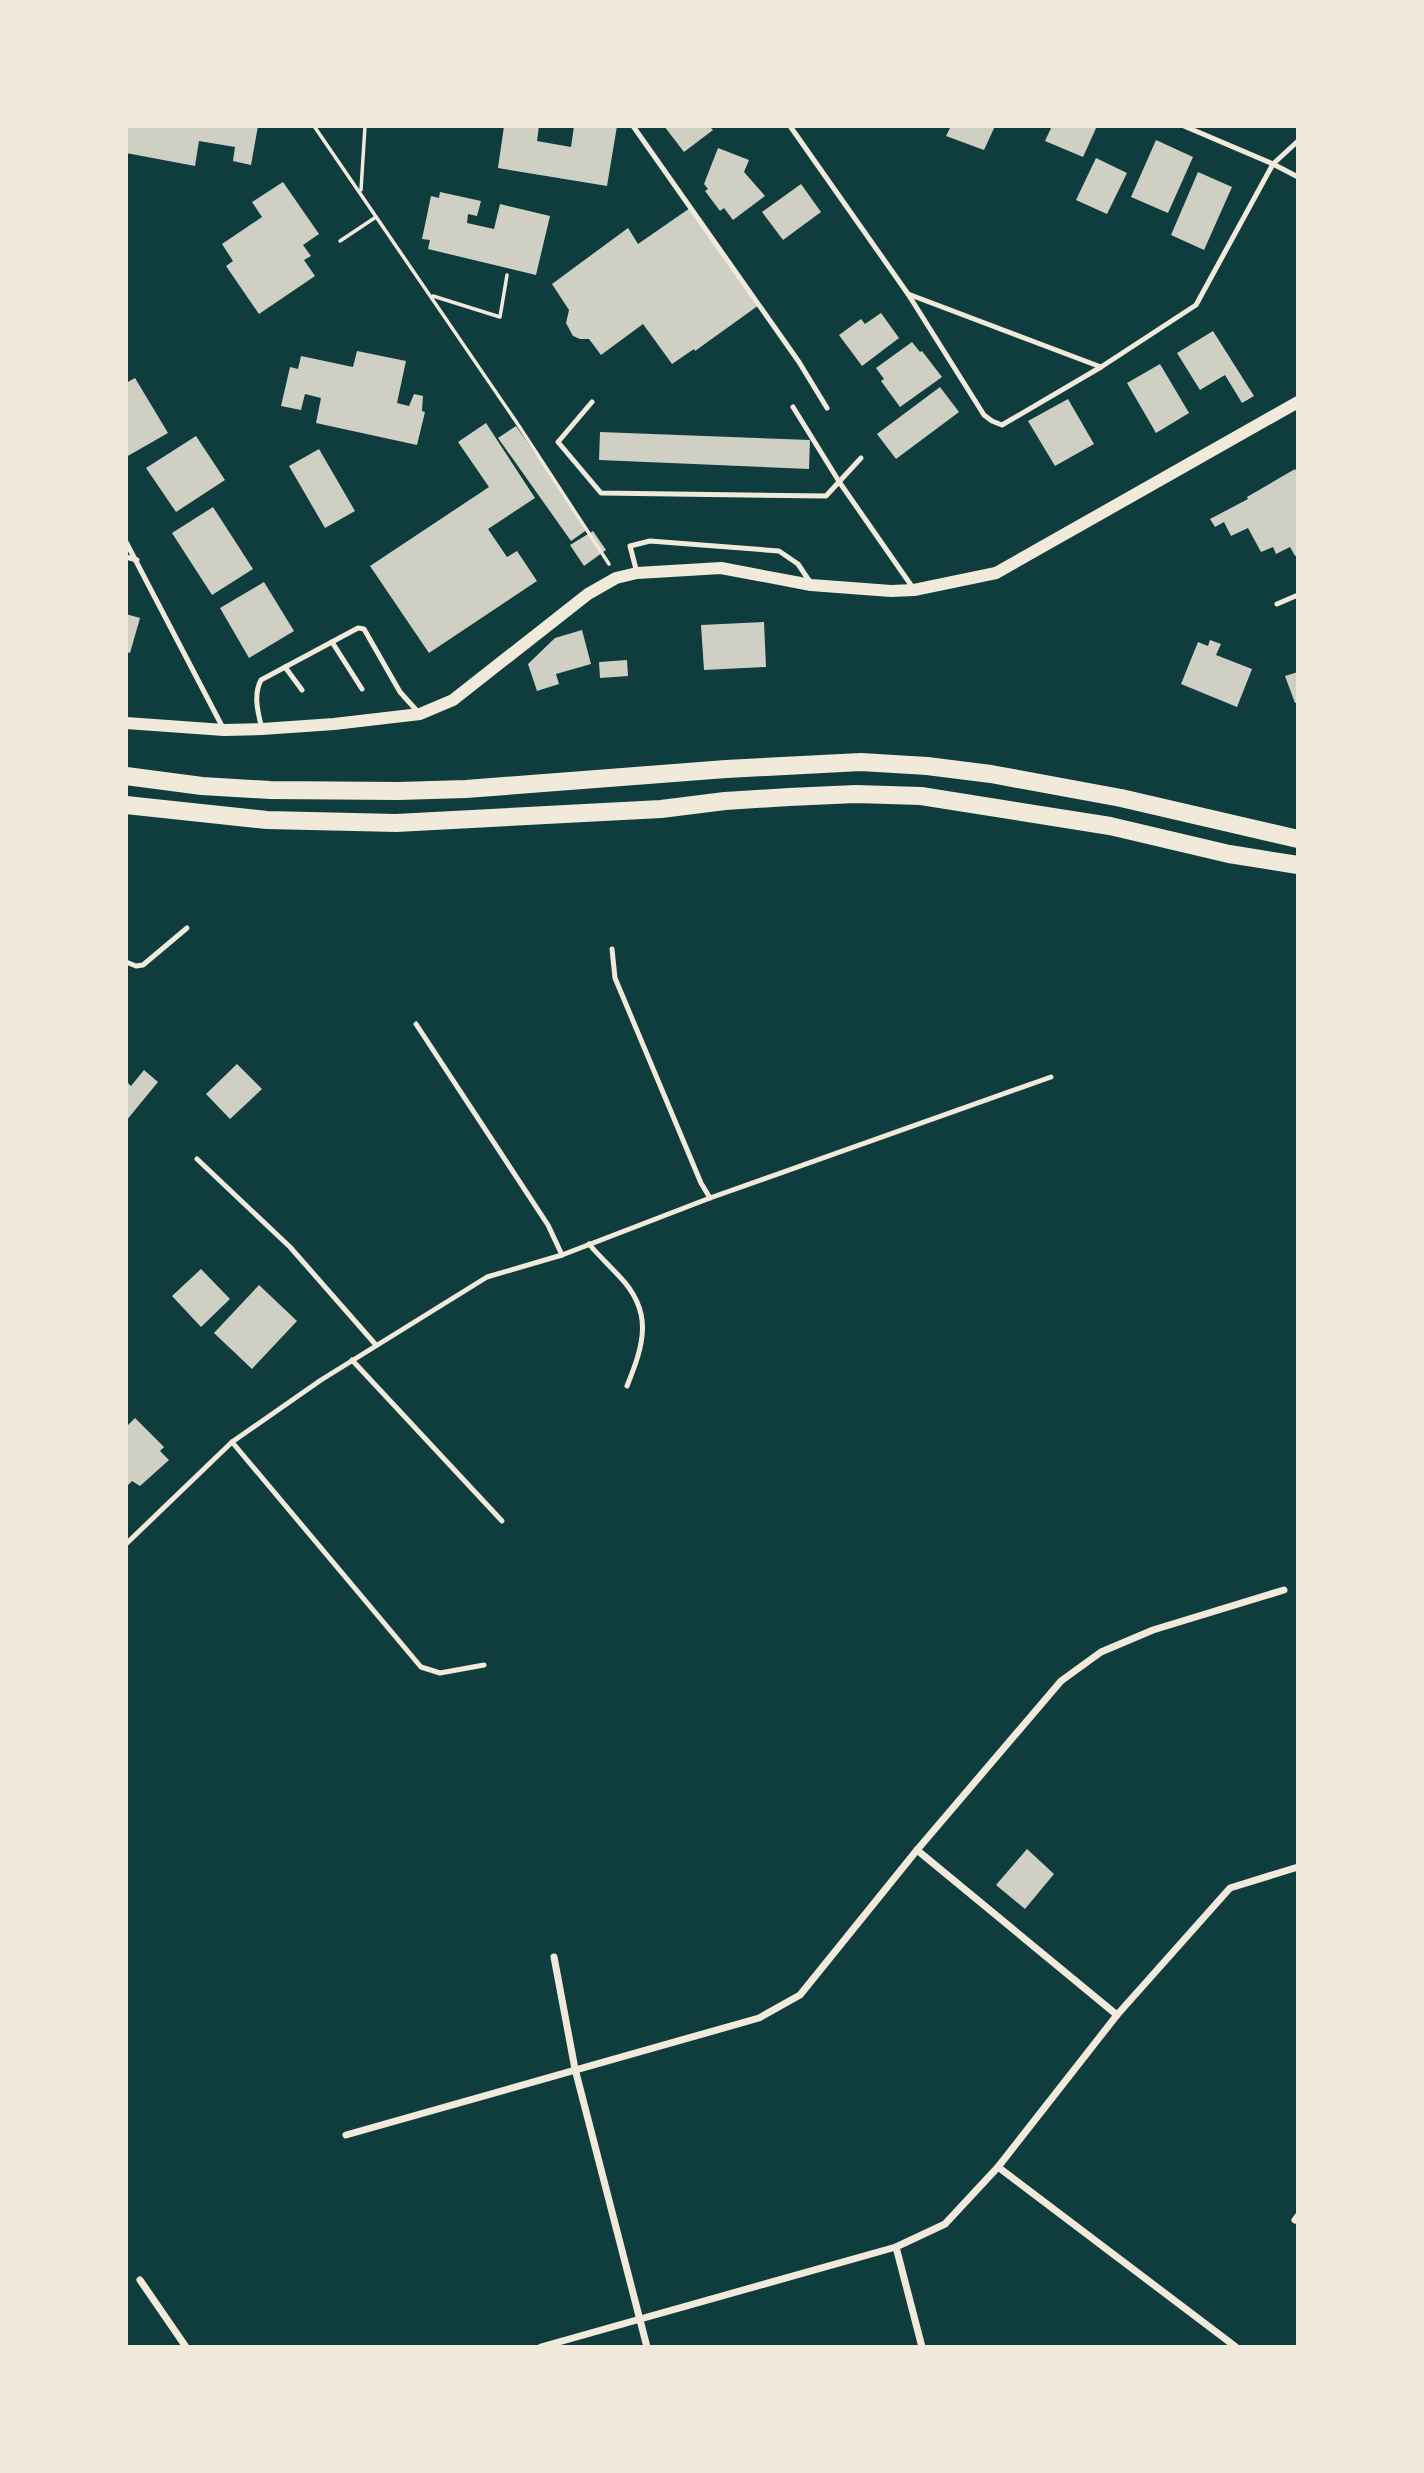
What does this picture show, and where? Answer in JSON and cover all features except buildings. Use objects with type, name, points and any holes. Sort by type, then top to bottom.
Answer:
[{"type":"main road","points":[[126,776],[202,786],[270,790],[466,789],[726,769],[861,762],[991,774],[1121,798],[1298,839]]},
{"type":"main road","points":[[126,805],[267,820],[396,823],[661,809],[789,797],[856,794],[921,796],[1110,825],[1229,854],[1298,865]]},
{"type":"street","points":[[126,723],[225,730],[262,729],[421,714],[453,700],[588,594],[616,578],[637,573],[722,568],[811,585],[914,590],[996,573],[1298,402]]},
{"type":"street","points":[[346,2135],[759,2018],[800,1995],[917,1850],[1061,1681],[1101,1652],[1153,1630],[1284,1590]]},
{"type":"street","points":[[917,1850],[1117,2015]]},
{"type":"street","points":[[541,2347],[896,2247],[945,2224],[998,2167],[1117,2015],[1230,1888],[1298,1867]]},
{"type":"street","points":[[554,1957],[575,2069],[647,2347]]},
{"type":"street","points":[[998,2167],[1236,2347]]},
{"type":"street","points":[[896,2247],[922,2347]]},
{"type":"street","points":[[140,2280],[186,2347]]},
{"type":"lane","points":[[633,126],[799,362],[827,408]]},
{"type":"lane","points":[[790,126],[908,294],[984,415],[1002,425],[1101,367],[1196,305],[1273,164],[1298,141]]},
{"type":"lane","points":[[1184,126],[1298,177]]},
{"type":"lane","points":[[908,294],[1101,367]]},
{"type":"lane","points":[[592,402],[558,442],[601,493],[826,496],[840,484],[861,458]]},
{"type":"lane","points":[[793,407],[840,484],[914,590]]},
{"type":"lane","points":[[637,573],[630,545],[650,541],[779,551],[798,565],[811,585]]},
{"type":"lane","points":[[126,542],[225,730]]},
{"type":"lane","points":[[126,558],[137,560]]},
{"type":"lane","points":[[1277,604],[1298,595]]},
{"type":"lane","points":[[262,729],[257,709],[257,688],[261,680],[358,628],[364,629],[400,692],[421,714]]},
{"type":"lane","points":[[332,642],[362,689]]},
{"type":"lane","points":[[285,667],[302,690]]},
{"type":"lane","points":[[126,962],[136,966],[143,965],[187,928]]},
{"type":"lane","points":[[612,949],[615,978],[701,1184],[710,1198]]},
{"type":"lane","points":[[416,1024],[548,1226],[562,1255]]},
{"type":"lane","points":[[126,1544],[232,1442],[352,1360],[486,1277],[562,1255],[710,1198],[1051,1077]]},
{"type":"lane","points":[[197,1158],[290,1247],[376,1345]]},
{"type":"lane","points":[[589,1244],[629,1287],[639,1304],[643,1319],[639,1356],[626,1386]]},
{"type":"lane","points":[[352,1360],[502,1521]]},
{"type":"lane","points":[[232,1442],[421,1667],[440,1674],[484,1665]]},
{"type":"path","points":[[314,126],[431,295],[587,533],[607,559]]},
{"type":"path","points":[[361,192],[365,126]]},
{"type":"path","points":[[340,241],[376,218]]},
{"type":"path","points":[[431,295],[500,317],[507,275]]}]
